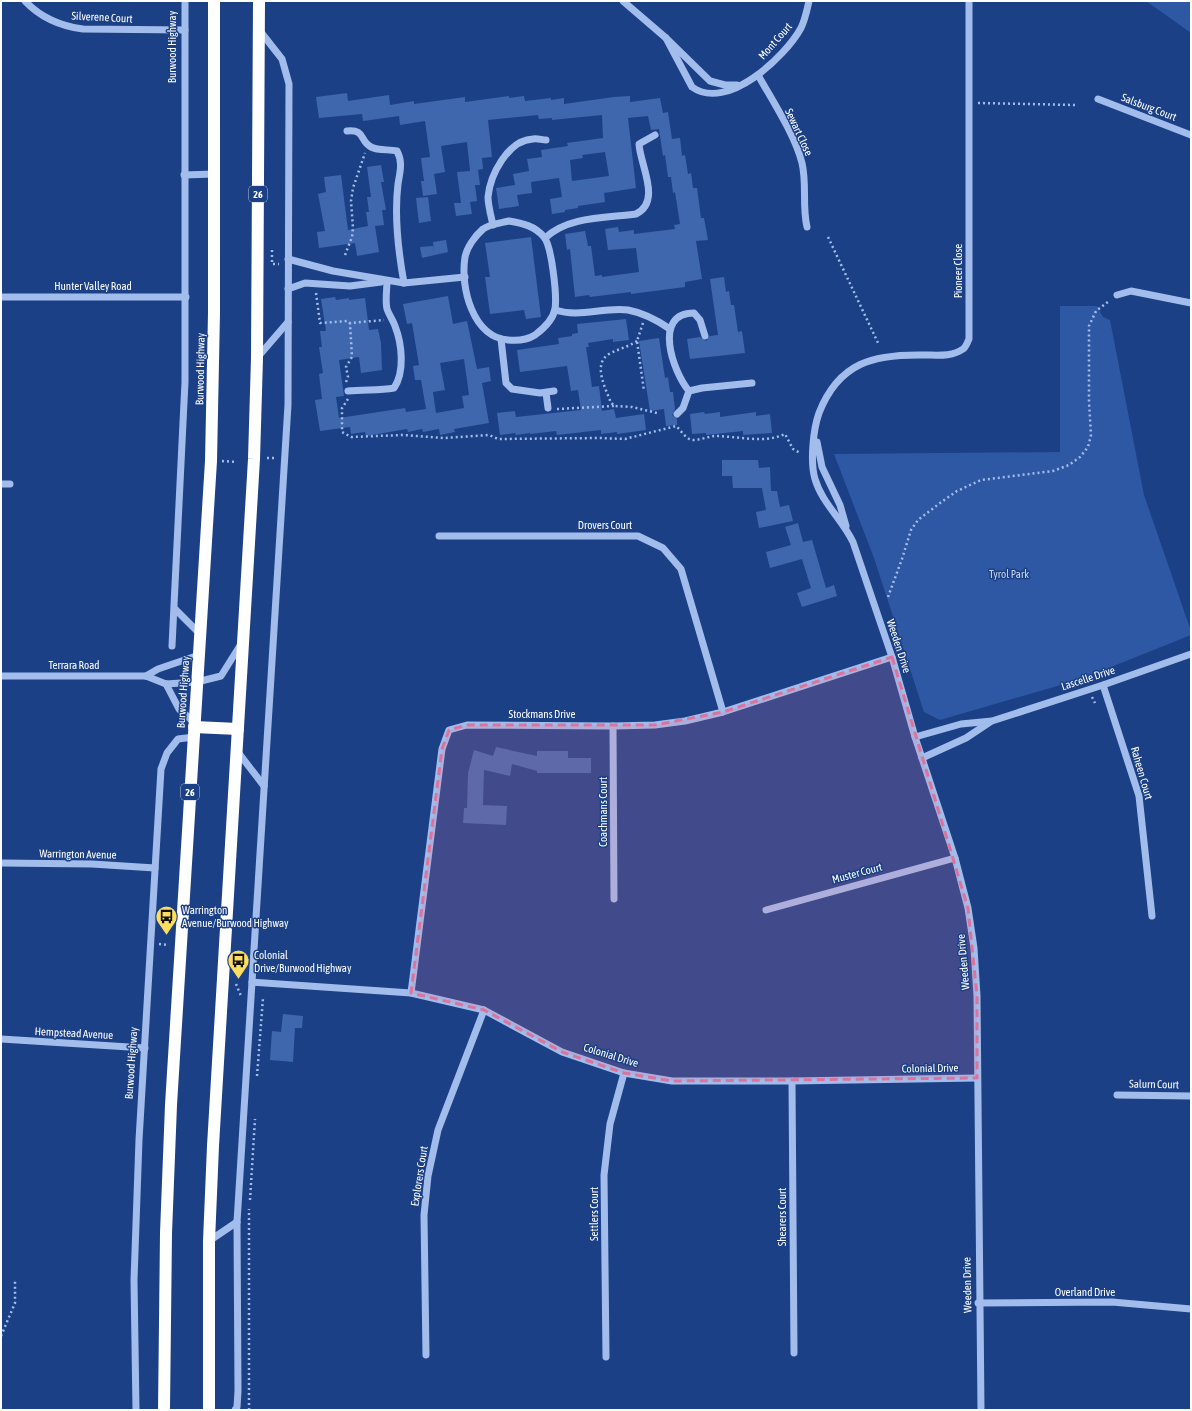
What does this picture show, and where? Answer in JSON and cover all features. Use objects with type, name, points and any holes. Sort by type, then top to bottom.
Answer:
[{"type":"highway","name":"Burwood Highway","points":[[164,1410],[166,1233],[170,1105],[211,461],[214,1]]},
{"type":"highway","name":"26","points":[[209,1410],[209,1241],[222,979],[254,459],[258,358],[259,1]]},
{"type":"highway","points":[[194,729],[238,729]]},
{"type":"street","name":"Silverene Court","points":[[25,1],[34,11],[66,27],[83,29],[185,30]]},
{"type":"street","name":"Burwood Highway","points":[[172,646],[185,410],[185,1]]},
{"type":"street","name":"Mont Court","points":[[623,1],[666,38],[710,81],[725,85],[742,84]]},
{"type":"street","name":"Mont Court","points":[[666,38],[692,87],[700,92],[708,94],[721,93],[758,75],[782,53],[801,27],[810,1]]},
{"type":"street","name":"Pioneer Close","points":[[815,432],[816,421],[829,391],[839,379],[858,365],[886,356],[952,354],[962,350],[969,339],[970,1]]},
{"type":"street","points":[[235,1410],[237,1407],[238,1392],[237,1222],[287,421],[289,84],[282,59],[258,29]]},
{"type":"street","name":"Sewart Close","points":[[758,75],[799,153],[804,176],[804,206],[807,227]]},
{"type":"street","name":"Salsburg Court","points":[[1098,99],[1191,135]]},
{"type":"street","points":[[347,131],[355,130],[361,134],[367,145],[373,148],[397,152],[401,159],[396,200],[397,228],[404,283]]},
{"type":"street","points":[[545,238],[554,230],[566,224],[636,214],[644,210],[648,202],[649,187],[640,154],[639,144],[655,135]]},
{"type":"street","points":[[493,225],[488,198],[492,178],[503,157],[519,143],[532,138],[546,140]]},
{"type":"street","points":[[184,175],[214,174]]},
{"type":"street","points":[[509,221],[525,224],[545,238],[551,258],[555,310],[550,320],[541,331],[530,338],[515,341],[492,336],[480,325],[471,307],[465,277],[466,256],[473,239],[484,228],[493,225],[509,221]]},
{"type":"street","points":[[288,259],[333,271],[404,283],[465,277]]},
{"type":"street","points":[[288,289],[305,283],[350,286],[387,281]]},
{"type":"street","points":[[348,391],[362,389],[384,390],[394,388],[398,382],[401,368],[399,340],[387,308],[387,281]]},
{"type":"street","points":[[1117,295],[1131,291],[1191,304]]},
{"type":"street","name":"Hunter Valley Road","points":[[1,297],[186,297]]},
{"type":"street","points":[[555,310],[568,314],[627,310],[654,318],[670,329]]},
{"type":"street","points":[[689,392],[680,381],[674,365],[670,329],[674,320],[685,313],[694,313],[700,320],[705,336]]},
{"type":"street","points":[[258,358],[288,322]]},
{"type":"street","points":[[501,339],[506,382],[512,389],[546,393],[554,391]]},
{"type":"street","points":[[677,414],[682,408],[689,392],[702,388],[752,383]]},
{"type":"street","points":[[546,393],[548,408]]},
{"type":"street","name":"Weeden Drive","points":[[815,432],[813,470],[815,479],[824,499],[847,530]]},
{"type":"street","name":"Weeden Drive","points":[[815,432],[822,467],[840,505],[847,530],[892,657],[915,737],[955,858],[968,908],[974,948],[977,996],[976,1078],[980,1410]]},
{"type":"street","points":[[1,484],[10,484]]},
{"type":"street","name":"Drovers Court","points":[[439,536],[638,536],[663,548],[681,569],[723,712]]},
{"type":"street","points":[[174,609],[200,634]]},
{"type":"street","name":"Terrara Road","points":[[1,676],[146,676],[166,684],[197,682],[221,676],[243,642]]},
{"type":"street","name":"Lascelle Drive","points":[[915,737],[961,724],[992,721],[1103,686],[1191,654]]},
{"type":"street","name":"Terrara Road","points":[[146,676],[158,669],[199,655]]},
{"type":"street","name":"Stockmans Drive","points":[[411,993],[442,749],[449,730],[467,725],[613,726],[655,725],[685,721],[723,712],[892,657]]},
{"type":"street","points":[[166,684],[179,709],[194,729]]},
{"type":"street","name":"Raheen Court","points":[[1103,686],[1139,796],[1152,916]]},
{"type":"street","name":"Lascelle Drive","points":[[922,758],[966,738],[992,721]]},
{"type":"street","name":"Coachmans Court","points":[[613,726],[614,899]]},
{"type":"street","name":"Burwood Highway","points":[[136,1410],[134,1272],[138,1140],[163,761],[178,739],[194,729]]},
{"type":"street","points":[[237,751],[264,786]]},
{"type":"street","name":"Muster Court","points":[[766,910],[955,858]]},
{"type":"street","name":"Warrington Avenue","points":[[1,863],[92,864],[155,868]]},
{"type":"street","name":"Colonial Drive","points":[[252,982],[411,993],[484,1010],[562,1052],[624,1073],[672,1080],[792,1081],[976,1078]]},
{"type":"street","name":"Explorers Court","points":[[426,1355],[424,1215],[428,1176],[438,1130],[484,1010]]},
{"type":"street","name":"Hempstead Avenue","points":[[1,1039],[145,1048]]},
{"type":"street","name":"Settlers Court","points":[[606,1357],[604,1175],[610,1124],[624,1073]]},
{"type":"street","name":"Shearers Court","points":[[792,1081],[794,1353]]},
{"type":"street","name":"Salurn Court","points":[[1117,1095],[1191,1096]]},
{"type":"street","points":[[209,1241],[237,1222]]},
{"type":"street","name":"Overland Drive","points":[[978,1303],[1112,1302],[1191,1309]]},
{"type":"path","points":[[975,103],[1076,105]]},
{"type":"path","points":[[345,255],[352,237],[353,228],[351,201],[353,188],[367,145]]},
{"type":"path","points":[[828,237],[878,345]]},
{"type":"path","points":[[272,250],[272,264],[282,264]]},
{"type":"path","points":[[316,293],[320,323],[348,321],[350,323],[381,322],[391,317]]},
{"type":"path","points":[[888,597],[911,530],[918,520],[940,503],[957,492],[981,480],[1053,471],[1070,465],[1080,457],[1088,447],[1091,435],[1089,402],[1089,326],[1096,311],[1117,295]]},
{"type":"path","points":[[644,391],[637,341],[645,315]]},
{"type":"path","points":[[350,323],[352,357],[346,367],[349,398],[342,408],[342,432],[351,438],[404,435],[444,438],[489,435],[498,439],[625,439],[676,426],[689,439],[693,440],[714,436],[731,439],[778,437],[785,434],[793,449],[800,453]]},
{"type":"path","points":[[615,406],[611,403],[600,372],[601,364],[608,355],[630,346],[637,341]]},
{"type":"path","points":[[548,408],[595,408],[615,406],[632,407],[657,413]]},
{"type":"path","points":[[222,461],[237,462]]},
{"type":"path","points":[[157,944],[169,945]]},
{"type":"path","points":[[236,978],[236,986],[243,1000]]},
{"type":"path","points":[[257,1083],[263,998]]},
{"type":"path","points":[[249,1410],[249,1206],[255,1113]]},
{"type":"path","points":[[1,1336],[15,1303],[15,1279]]},
{"type":"highlighted area","points":[[892,657],[968,908],[977,996],[977,1078],[672,1081],[624,1073],[562,1052],[484,1010],[411,993],[442,749],[449,730],[467,725],[655,725],[723,712]]},
{"type":"green space","points":[[1146,1],[1191,1],[1191,33]]},
{"type":"green space","name":"Tyrol Park","points":[[1060,306],[1097,306],[1103,317],[1110,320],[1144,495],[1191,631],[1191,635],[1081,679],[940,720],[924,712],[874,558],[834,454],[1060,452]]},
{"type":"building","points":[[347,93],[348,101],[389,95],[390,105],[414,101],[414,104],[465,97],[465,102],[509,96],[509,98],[524,96],[525,101],[564,98],[564,104],[630,96],[630,102],[660,98],[663,113],[668,112],[672,139],[680,138],[682,156],[685,155],[688,174],[691,173],[693,188],[697,188],[701,218],[704,218],[708,240],[696,241],[702,279],[685,282],[685,287],[631,294],[631,292],[590,297],[589,295],[575,297],[570,249],[567,250],[565,234],[585,231],[588,246],[591,246],[595,276],[602,275],[602,277],[639,272],[636,248],[608,250],[605,229],[618,227],[619,232],[634,230],[634,234],[675,229],[674,225],[680,224],[675,192],[673,193],[671,177],[668,177],[659,129],[651,130],[648,116],[628,118],[636,188],[604,193],[605,202],[578,206],[578,208],[565,210],[565,212],[552,214],[550,199],[562,197],[559,178],[531,182],[532,193],[517,195],[519,206],[499,209],[496,188],[515,185],[513,174],[529,171],[527,159],[542,157],[541,150],[568,146],[567,143],[603,138],[602,115],[552,120],[552,118],[539,119],[538,115],[488,120],[492,157],[482,158],[483,169],[478,170],[480,185],[475,185],[477,201],[470,202],[472,214],[456,216],[454,203],[461,203],[457,172],[470,171],[467,142],[441,146],[445,172],[434,174],[437,194],[423,196],[421,181],[424,181],[421,158],[430,157],[425,121],[400,125],[399,116],[363,121],[362,114],[319,118],[316,97]],"holes":[[[605,152],[609,176],[572,181],[570,160],[583,158],[582,155]]]},
{"type":"building","points":[[381,165],[384,182],[381,182],[386,210],[382,210],[384,225],[375,226],[379,252],[357,256],[355,243],[319,248],[317,232],[325,231],[318,194],[326,192],[324,177],[341,175],[348,230],[368,226],[366,212],[369,212],[367,197],[371,197],[367,167]]},
{"type":"building","points":[[428,197],[431,221],[419,223],[416,198]]},
{"type":"building","points":[[531,237],[541,317],[526,319],[524,310],[490,314],[485,277],[490,277],[485,243]]},
{"type":"building","points":[[446,240],[448,252],[422,258],[420,247],[433,246],[434,252],[433,242]]},
{"type":"building","points":[[724,277],[726,292],[729,291],[731,305],[734,305],[738,332],[742,331],[745,353],[690,359],[687,339],[700,337],[706,341],[710,336],[718,335],[710,279]]},
{"type":"building","points":[[448,296],[453,324],[467,321],[477,369],[489,367],[491,381],[482,383],[489,423],[454,429],[455,432],[440,435],[439,429],[423,432],[422,429],[408,432],[407,429],[366,436],[365,432],[351,434],[350,427],[320,431],[315,400],[322,399],[319,374],[323,373],[319,347],[322,347],[320,331],[326,331],[321,299],[335,297],[336,300],[365,298],[369,330],[378,329],[381,343],[382,370],[361,373],[359,357],[339,360],[344,396],[336,397],[339,418],[405,408],[406,412],[426,409],[421,380],[415,380],[413,366],[419,365],[412,323],[407,324],[403,304]],"holes":[[[464,359],[469,395],[462,396],[464,408],[436,413],[433,392],[445,390],[440,363]]]},
{"type":"building","points":[[626,319],[629,340],[613,342],[613,339],[588,343],[589,347],[586,347],[592,387],[599,386],[602,411],[614,409],[616,418],[644,414],[646,430],[617,434],[617,432],[601,434],[601,430],[557,435],[556,431],[500,435],[497,413],[515,411],[516,417],[581,410],[578,390],[571,391],[567,366],[520,372],[517,350],[559,344],[558,338],[572,336],[572,334],[578,333],[577,324]]},
{"type":"building","points":[[659,338],[665,378],[668,377],[670,392],[673,392],[675,409],[672,415],[677,419],[677,425],[666,426],[664,409],[650,411],[639,341]]},
{"type":"building","points":[[704,412],[705,414],[720,412],[720,417],[756,412],[756,416],[770,414],[772,433],[743,435],[743,431],[706,435],[706,433],[692,434],[690,414]]},
{"type":"building","points":[[722,460],[758,460],[759,468],[770,467],[771,491],[777,491],[780,507],[789,505],[793,521],[759,528],[756,512],[766,510],[762,488],[733,488],[732,476],[722,476]]},
{"type":"building","points":[[798,523],[803,542],[812,540],[826,588],[834,585],[837,596],[802,607],[797,593],[811,588],[802,559],[770,568],[766,552],[791,545],[785,527]]},
{"type":"building","points":[[496,747],[537,756],[537,751],[568,751],[568,758],[591,758],[591,773],[537,773],[537,771],[512,764],[510,776],[484,770],[483,805],[507,806],[506,825],[463,823],[464,808],[467,808],[468,773],[474,750],[493,756]]},
{"type":"building","points":[[283,1014],[303,1016],[302,1028],[295,1028],[293,1062],[270,1060],[272,1031],[281,1032]]},
{"type":"place","name":"Warrington Avenue/Burwood Highway","points":[[166,936]]},
{"type":"place","name":"Colonial Drive/Burwood Highway","points":[[239,980]]}]
